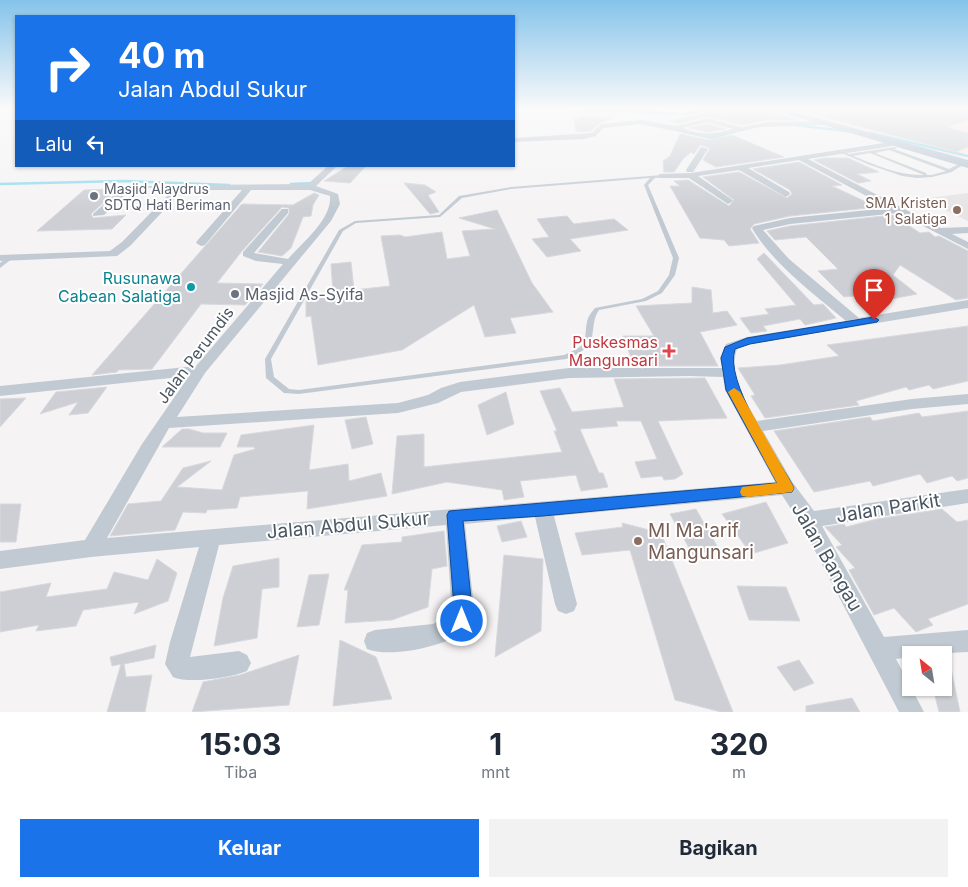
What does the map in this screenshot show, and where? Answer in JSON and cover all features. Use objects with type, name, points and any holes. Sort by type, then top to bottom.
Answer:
[{"type":"main road","points":[[886,142],[967,163]]},
{"type":"street","points":[[690,172],[739,167],[797,156],[845,153],[895,145]]},
{"type":"street","points":[[662,176],[797,156],[895,145]]},
{"type":"street","points":[[690,172],[704,149]]},
{"type":"street","points":[[797,156],[968,246]]},
{"type":"street","points":[[312,184],[332,167]]},
{"type":"street","points":[[739,167],[774,185],[786,194]]},
{"type":"street","points":[[690,172],[728,201]]},
{"type":"street","name":"Jalan Perumdis","points":[[91,548],[164,423],[200,370],[326,221],[335,204],[334,194],[312,184],[248,188],[181,187]]},
{"type":"street","points":[[6,258],[109,255],[116,252],[181,187]]},
{"type":"street","points":[[201,243],[248,188]]},
{"type":"street","points":[[856,323],[775,251],[758,234],[757,228],[798,220],[899,210]]},
{"type":"street","points":[[285,211],[247,254],[256,258],[290,262]]},
{"type":"street","points":[[939,232],[968,230]]},
{"type":"street","name":"Jalan Bangau","points":[[912,712],[809,520],[787,488],[732,390],[727,358],[731,347],[737,344],[968,304]]},
{"type":"street","points":[[0,391],[200,370]]},
{"type":"street","points":[[164,423],[398,408],[433,399],[446,391],[460,387],[569,373],[690,371],[728,373]]},
{"type":"street","points":[[753,427],[912,404],[968,399]]},
{"type":"street","name":"Jalan Abdul Sukur","points":[[0,560],[91,548],[454,515],[543,510],[787,488]]},
{"type":"street","name":"Jalan Parkit","points":[[809,520],[968,496]]},
{"type":"street","points":[[543,510],[566,604]]},
{"type":"street","points":[[375,641],[439,634],[454,629],[462,621],[463,608],[454,515]]},
{"type":"street","points":[[211,538],[181,642],[177,664],[181,669],[189,669],[239,663]]},
{"type":"street","points":[[879,648],[968,641]]},
{"type":"lane","points":[[845,153],[870,152],[895,145],[952,171]]},
{"type":"lane","points":[[870,152],[928,175]]},
{"type":"lane","points":[[845,153],[908,177],[952,171],[967,163]]},
{"type":"lane","points":[[653,178],[646,185],[676,258],[672,275],[660,292],[644,300],[597,309],[592,314],[588,343],[580,351],[566,357],[299,392],[287,391],[270,378],[268,359],[341,230],[347,225],[355,222],[440,216],[462,197],[511,188],[662,176]]},
{"type":"lane","points":[[136,186],[126,191],[102,214],[96,215],[123,188],[136,186],[181,187]]},
{"type":"lane","points":[[0,266],[6,258]]},
{"type":"shaded area","points":[[900,142],[968,142],[968,156],[960,159]]},
{"type":"shaded area","name":"SMA Kristen 1 Salatiga","points":[[968,193],[968,221],[922,199]]},
{"type":"building","points":[[676,142],[749,142],[784,157],[716,167],[703,160],[710,148],[700,145],[694,154],[691,152],[683,159],[674,172],[664,172],[663,161],[670,156]]},
{"type":"building","points":[[919,142],[968,142],[968,147],[956,152]]},
{"type":"building","points":[[848,158],[879,172],[857,174],[871,181],[858,183],[814,160]]},
{"type":"building","points":[[799,162],[842,185],[832,186],[877,207],[790,216],[754,224],[750,229],[759,243],[729,246],[724,240],[700,238],[670,186],[680,186],[674,181],[688,180],[729,206],[734,200],[703,177],[739,172],[787,198],[792,194],[790,190],[753,169]]},
{"type":"building","points":[[346,167],[365,167],[350,183],[324,181]]},
{"type":"building","points":[[404,183],[425,185],[436,192],[428,195],[439,212],[430,214]]},
{"type":"building","points":[[118,189],[91,214],[93,218],[126,215],[112,229],[37,231],[84,190]]},
{"type":"building","name":"Rusunawa Cabean Salatiga","points":[[314,193],[319,195],[313,205],[311,216],[303,217],[291,248],[282,256],[258,252],[289,214],[289,208],[282,207],[242,251],[217,283],[263,284],[245,305],[201,304],[152,369],[118,370],[117,372],[92,375],[242,204],[293,205]]},
{"type":"building","points":[[497,210],[532,283],[553,312],[510,318],[516,333],[485,337],[474,305],[402,350],[318,365],[311,316],[306,317],[306,301],[309,296],[333,293],[331,264],[351,262],[354,290],[390,286],[381,236],[400,235],[405,237],[442,232],[447,259],[470,256],[462,231],[495,229],[459,218]]},
{"type":"building","points":[[893,215],[920,233],[929,232],[935,237],[939,236],[968,251],[968,298],[956,300],[900,265],[893,275],[917,294],[876,302],[883,309],[869,311],[854,296],[844,297],[818,271],[838,269],[806,237],[775,240],[767,231],[790,226]]},
{"type":"building","points":[[567,216],[574,224],[614,219],[628,230],[570,239],[581,251],[547,257],[532,239],[549,237],[537,219]]},
{"type":"building","points":[[764,253],[814,305],[823,304],[836,318],[805,325],[800,319],[763,326],[767,331],[751,333],[740,318],[769,314],[765,309],[796,305],[757,259]]},
{"type":"building","points":[[692,287],[711,290],[713,313],[727,311],[737,325],[700,332],[718,366],[634,366],[623,336],[654,336],[636,306],[692,303]]},
{"type":"building","points":[[968,326],[968,381],[933,389],[929,385],[909,390],[906,387],[856,401],[859,405],[765,418],[751,396],[755,395],[738,368],[780,365],[839,356],[827,345]]},
{"type":"building","points":[[705,378],[727,418],[658,421],[683,474],[675,479],[664,480],[662,476],[641,478],[635,462],[657,459],[641,421],[616,421],[618,426],[580,429],[599,473],[603,473],[608,487],[581,491],[576,475],[520,481],[524,497],[504,500],[502,490],[447,482],[392,494],[397,436],[424,434],[424,467],[562,452],[554,431],[557,431],[540,391],[560,388],[572,412],[624,407],[614,379]]},
{"type":"building","points":[[107,387],[88,413],[69,415],[78,402],[40,414],[56,392]]},
{"type":"building","points":[[506,392],[514,424],[487,435],[478,405]]},
{"type":"building","points":[[26,398],[0,427],[0,399]]},
{"type":"building","points":[[968,411],[968,478],[957,481],[952,476],[927,483],[920,474],[873,486],[870,481],[814,492],[774,431],[870,417],[873,421],[919,413],[922,417]]},
{"type":"building","points":[[366,417],[373,444],[352,449],[345,420]]},
{"type":"building","points":[[314,425],[309,470],[348,464],[349,481],[381,473],[387,496],[307,509],[308,491],[240,497],[237,508],[207,510],[206,513],[183,512],[175,530],[110,536],[128,504],[161,501],[183,468],[211,461],[177,487],[222,490],[234,455],[255,449],[254,447],[237,447],[241,435]]},
{"type":"building","points":[[182,429],[203,433],[227,433],[220,447],[162,447]]},
{"type":"building","points":[[766,502],[788,543],[751,554],[722,514]]},
{"type":"building","points":[[0,504],[21,504],[16,542],[0,542]]},
{"type":"building","points":[[696,509],[717,546],[694,557],[670,514]]},
{"type":"building","points":[[942,509],[957,522],[968,520],[968,604],[928,619],[933,625],[916,632],[894,608],[874,615],[849,570],[855,568],[836,547],[842,545],[825,527],[844,524],[846,527],[877,519]]},
{"type":"building","points":[[521,521],[527,537],[502,542],[497,526]]},
{"type":"building","points":[[622,523],[661,533],[733,712],[721,712],[675,700],[630,550],[582,555],[575,533],[623,527]]},
{"type":"building","points":[[444,531],[447,566],[432,569],[428,607],[392,620],[345,623],[348,590],[344,590],[362,545],[402,542],[402,537]]},
{"type":"building","points":[[504,555],[543,559],[541,631],[495,657]]},
{"type":"building","points":[[279,558],[279,587],[262,589],[257,638],[214,646],[223,598],[233,566]]},
{"type":"building","points":[[157,559],[177,573],[168,601],[134,614],[139,602],[83,610],[76,626],[36,631],[39,625],[0,632],[0,592],[51,583],[46,597],[107,589],[114,572],[148,580]]},
{"type":"building","points":[[329,574],[319,625],[297,627],[309,575]]},
{"type":"building","points":[[737,586],[786,587],[800,621],[749,620]]},
{"type":"building","points":[[340,640],[376,657],[392,699],[333,706]]},
{"type":"building","points":[[156,645],[154,658],[124,664],[126,677],[152,675],[145,712],[107,712],[121,664],[112,666],[110,657]]},
{"type":"building","points":[[299,655],[289,705],[192,712],[203,682],[240,675]]},
{"type":"building","points":[[799,660],[814,683],[794,691],[777,667]]},
{"type":"building","points":[[952,673],[960,712],[939,712],[935,696],[952,696]]},
{"type":"building","points":[[852,698],[860,712],[806,712],[806,706]]},
{"type":"waterway","points":[[909,142],[968,156]]},
{"type":"waterway","points":[[0,184],[124,181],[229,185]]},
{"type":"waterway","points":[[291,184],[314,183]]},
{"type":"slow traffic","points":[[734,392],[787,488],[748,492]]},
{"type":"place","name":"Masjid Alaydrus SDTQ Hati Beriman","points":[[94,196]]},
{"type":"place","name":"SMA Kristen 1 Salatiga","points":[[957,210]]},
{"type":"place","name":"Rusunawa Cabean Salatiga","points":[[191,287]]},
{"type":"place","name":"Masjid As-Syifa","points":[[235,294]]},
{"type":"place","name":"Puskesmas Mangunsari","points":[[669,351]]},
{"type":"place","name":"MI Ma'arif Mangunsari","points":[[638,541]]},
{"type":"route","points":[[462,621],[463,608],[454,515],[543,510],[787,488],[732,390],[727,358],[731,347],[747,341],[874,320]]}]
